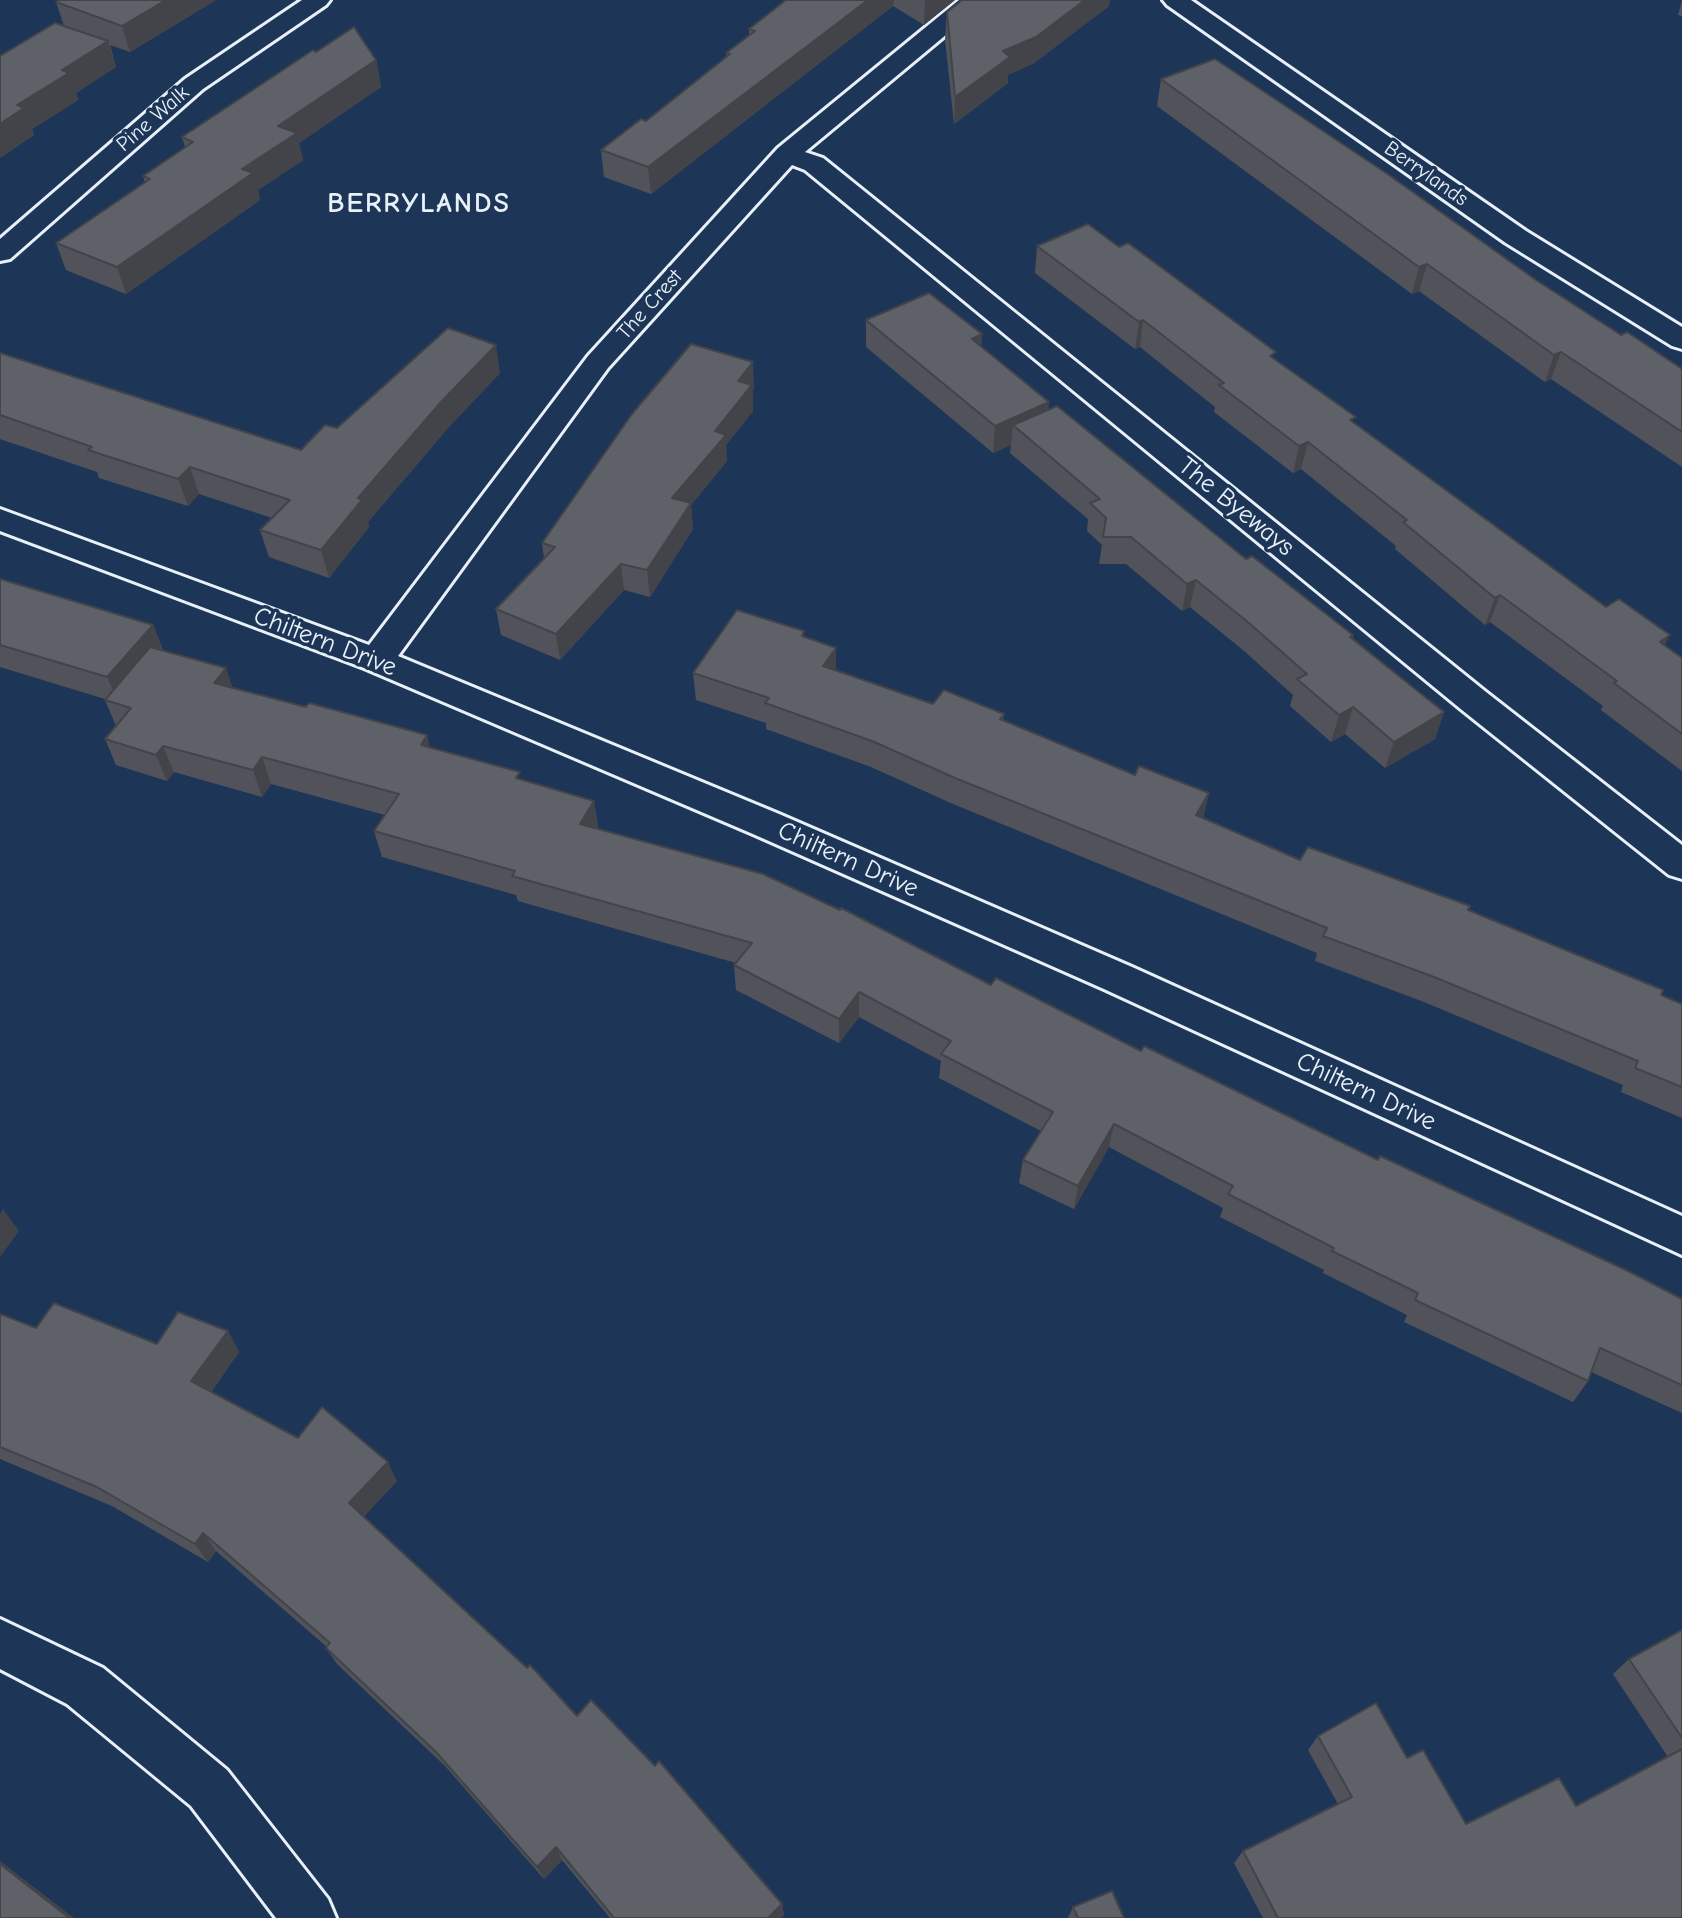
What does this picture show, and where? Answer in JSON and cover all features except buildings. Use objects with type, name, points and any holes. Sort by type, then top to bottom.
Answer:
[{"type":"street","name":"Pine Walk","points":[[0,253],[194,84],[318,0]]},
{"type":"street","name":"The Crest","points":[[376,660],[598,362],[787,154],[956,12],[976,0]]},
{"type":"street","name":"Berrylands","points":[[1175,0],[1516,237],[1682,340]]},
{"type":"street","name":"The Byeways","points":[[787,154],[814,164],[1474,701],[1682,865]]},
{"type":"street","name":"Chiltern Drive","points":[[0,519],[376,660],[766,824],[1118,978],[1682,1236]]},
{"type":"street","points":[[0,1643],[85,1686],[209,1788],[309,1918]]},
{"type":"district","name":"BERRYLANDS","points":[[419,204]]}]
